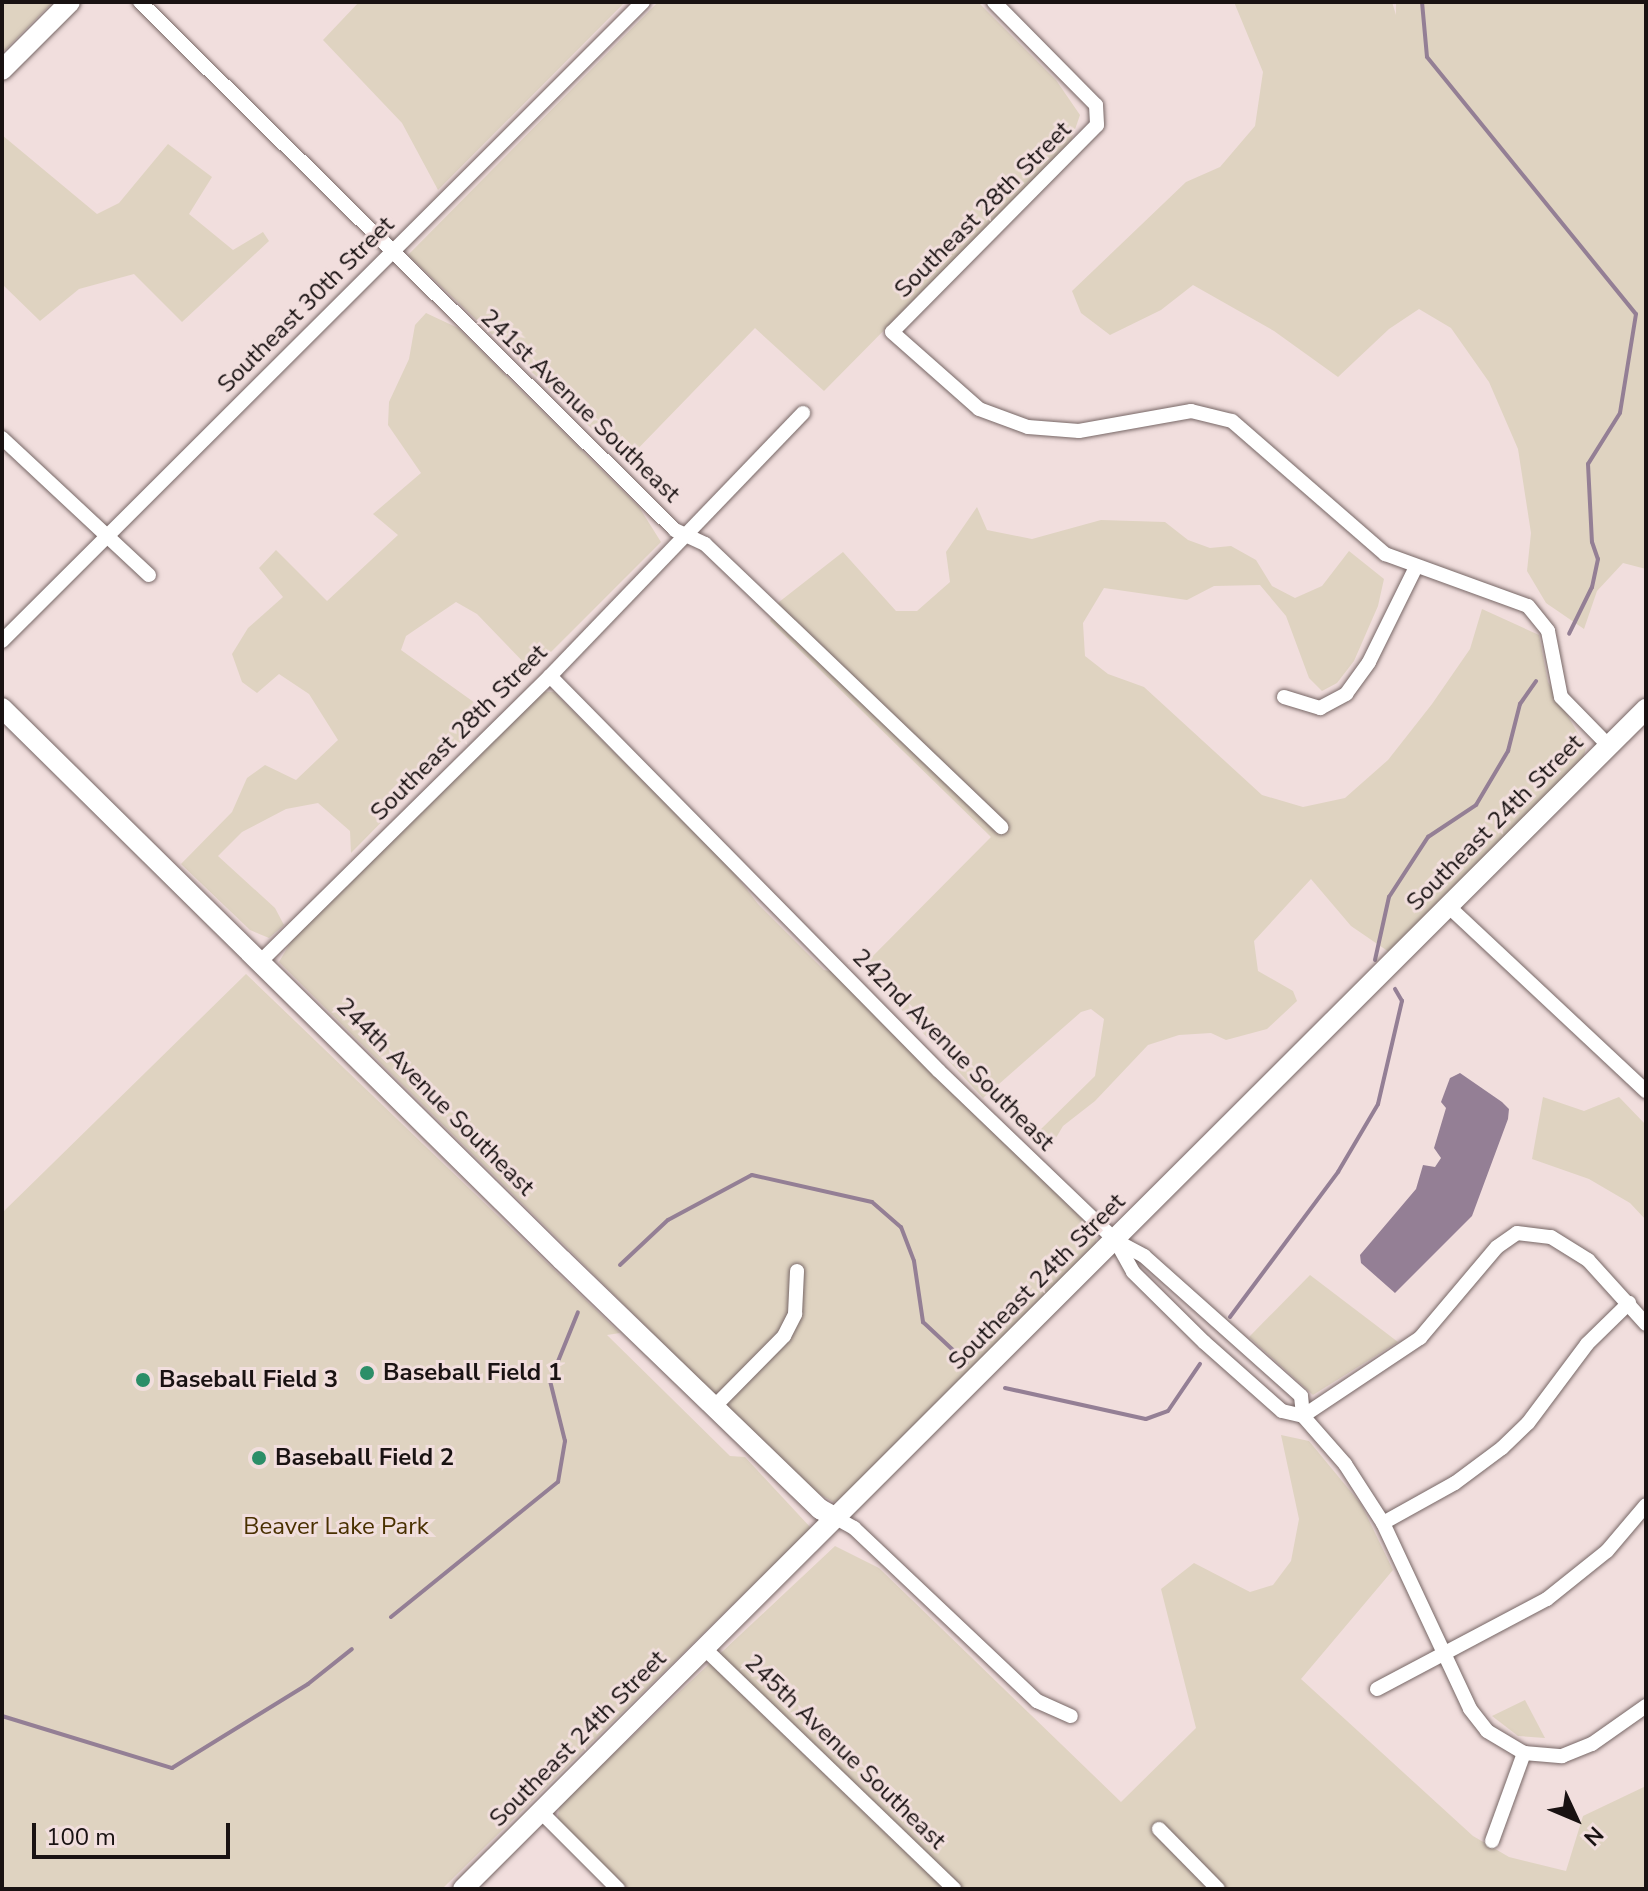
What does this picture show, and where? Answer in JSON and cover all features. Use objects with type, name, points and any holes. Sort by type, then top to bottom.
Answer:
[{"type":"street","points":[[2,70],[70,2]]},
{"type":"street","name":"241st Avenue Southeast","points":[[140,2],[664,519],[705,544],[1001,827]]},
{"type":"street","name":"Southeast 30th Street","points":[[2,641],[643,2]]},
{"type":"street","name":"Southeast 28th Street","points":[[994,2],[1096,105],[1099,116],[1090,134],[892,332],[979,409],[1028,427],[1079,431],[1191,411],[1232,421],[1373,545],[1415,569]]},
{"type":"street","name":"Southeast 28th Street","points":[[261,961],[550,676],[803,413]]},
{"type":"street","points":[[2,438],[149,575]]},
{"type":"street","points":[[1284,697],[1320,708],[1346,694],[1369,662],[1415,569],[1499,591],[1528,606],[1548,631],[1561,697],[1609,746]]},
{"type":"street","name":"242nd Avenue Southeast","points":[[550,676],[760,890],[1116,1241],[1144,1256],[1301,1396],[1303,1416]]},
{"type":"street","name":"244th Avenue Southeast","points":[[2,708],[714,1407],[820,1509],[836,1518]]},
{"type":"street","name":"Southeast 24th Street","points":[[463,1889],[1646,709]]},
{"type":"street","points":[[1448,906],[1646,1091]]},
{"type":"street","points":[[1303,1416],[1420,1338],[1497,1247],[1517,1233],[1542,1234],[1568,1247],[1606,1276],[1646,1324]]},
{"type":"street","name":"242nd Avenue Southeast","points":[[1116,1241],[1133,1272],[1204,1342],[1282,1411],[1303,1416],[1345,1464],[1383,1523],[1477,1720],[1498,1741],[1524,1753]]},
{"type":"street","points":[[714,1407],[784,1336],[795,1314],[797,1271]]},
{"type":"street","points":[[1383,1523],[1455,1483],[1502,1448],[1528,1423],[1587,1344],[1629,1303]]},
{"type":"street","points":[[1377,1689],[1448,1655],[1547,1599],[1607,1551],[1646,1505]]},
{"type":"street","points":[[836,1518],[854,1528],[1037,1701],[1071,1716]]},
{"type":"street","name":"245th Avenue Southeast","points":[[705,1649],[954,1889]]},
{"type":"street","points":[[1492,1841],[1524,1753],[1562,1756],[1577,1751],[1646,1706]]},
{"type":"street","points":[[541,1812],[618,1889]]},
{"type":"street","points":[[1159,1829],[1218,1889]]},
{"type":"green space","points":[[2,2],[53,2],[2,53]]},
{"type":"green space","points":[[359,2],[625,2],[438,190],[402,123],[323,40]]},
{"type":"green space","points":[[658,2],[978,2],[1056,80],[1080,115],[1071,141],[824,391],[755,328],[626,461],[408,255]]},
{"type":"green space","points":[[1234,2],[1392,2],[1396,15],[1396,2],[1646,2],[1646,569],[1623,563],[1597,591],[1584,629],[1546,603],[1527,571],[1531,533],[1518,449],[1489,382],[1451,328],[1419,309],[1389,329],[1338,377],[1274,331],[1193,285],[1161,310],[1110,335],[1081,313],[1072,291],[1186,182],[1220,167],[1255,126],[1263,72]]},
{"type":"green space","points":[[2,135],[97,214],[119,203],[168,144],[212,177],[189,214],[233,250],[263,232],[269,241],[182,322],[134,274],[79,289],[40,321],[2,284]]},
{"type":"green space","points":[[426,313],[458,328],[639,507],[661,542],[532,671],[477,614],[456,602],[406,636],[401,650],[489,713],[351,853],[350,831],[318,803],[286,809],[242,832],[218,856],[275,908],[284,925],[269,938],[250,930],[181,864],[232,812],[247,778],[265,765],[296,780],[338,740],[309,694],[279,674],[257,693],[242,682],[232,654],[248,628],[283,597],[259,568],[276,550],[327,601],[398,535],[373,514],[421,473],[388,425],[389,402],[409,359],[415,325]]},
{"type":"green space","points":[[977,507],[987,530],[1032,539],[1101,520],[1165,522],[1188,540],[1210,548],[1231,546],[1256,560],[1272,586],[1295,598],[1322,586],[1349,551],[1384,579],[1378,606],[1354,661],[1337,683],[1322,691],[1309,678],[1286,616],[1260,585],[1214,586],[1187,600],[1104,588],[1083,623],[1085,656],[1108,674],[1144,687],[1262,795],[1303,807],[1345,798],[1388,760],[1432,704],[1470,649],[1482,609],[1539,635],[1548,682],[1586,747],[1583,760],[1389,952],[1351,926],[1311,879],[1254,941],[1258,971],[1293,991],[1297,1001],[1267,1029],[1226,1040],[1211,1033],[1179,1035],[1148,1045],[1095,1101],[1063,1126],[1050,1148],[1038,1132],[1095,1076],[1104,1019],[1091,1009],[1081,1012],[983,1098],[862,967],[991,837],[770,621],[779,602],[843,552],[896,611],[917,611],[950,582],[946,552]]},
{"type":"green space","points":[[539,691],[554,692],[731,869],[758,904],[824,970],[835,972],[1097,1234],[1095,1249],[844,1499],[834,1502],[811,1490],[279,962],[293,938]]},
{"type":"green space","name":"Beaver Lake Park","points":[[246,974],[620,1333],[607,1335],[730,1456],[745,1457],[811,1528],[442,1889],[2,1889],[2,1213]]},
{"type":"green space","points":[[1543,1097],[1584,1111],[1619,1097],[1646,1125],[1646,1220],[1630,1203],[1589,1179],[1532,1159]]},
{"type":"green space","points":[[1310,1275],[1398,1342],[1313,1395],[1249,1337]]},
{"type":"green space","points":[[1281,1435],[1309,1441],[1361,1504],[1393,1570],[1301,1679],[1473,1836],[1509,1857],[1566,1871],[1583,1816],[1646,1786],[1646,1889],[629,1889],[557,1822],[560,1804],[835,1546],[879,1568],[1121,1802],[1196,1728],[1161,1589],[1194,1563],[1250,1592],[1273,1585],[1291,1561],[1299,1519]]},
{"type":"green space","points":[[1525,1700],[1545,1738],[1518,1736],[1492,1716]]},
{"type":"shaded area","points":[[1460,1073],[1502,1102],[1509,1109],[1508,1119],[1472,1216],[1395,1293],[1361,1263],[1360,1255],[1416,1189],[1423,1165],[1435,1167],[1441,1158],[1434,1148],[1446,1108],[1441,1102],[1450,1078]]},
{"type":"waterway","points":[[1422,2],[1427,57],[1636,314],[1620,413],[1588,464],[1592,542],[1598,559],[1592,587],[1569,634]]},
{"type":"waterway","points":[[1375,960],[1389,897],[1428,837],[1476,805],[1508,751],[1520,704],[1536,681]]},
{"type":"waterway","points":[[1230,1317],[1338,1172],[1378,1104],[1402,1001],[1395,989]]},
{"type":"waterway","points":[[620,1265],[668,1220],[752,1175],[872,1202],[901,1227],[914,1261],[923,1322],[967,1363]]},
{"type":"waterway","points":[[391,1617],[558,1482],[565,1441],[550,1381],[578,1312]]},
{"type":"waterway","points":[[1005,1388],[1146,1419],[1168,1411],[1200,1364]]},
{"type":"waterway","points":[[2,1716],[172,1768],[308,1684],[352,1649]]},
{"type":"place","name":"Baseball Field 1","points":[[367,1373]]},
{"type":"place","name":"Baseball Field 3","points":[[143,1380]]},
{"type":"place","name":"Baseball Field 2","points":[[259,1458]]}]
